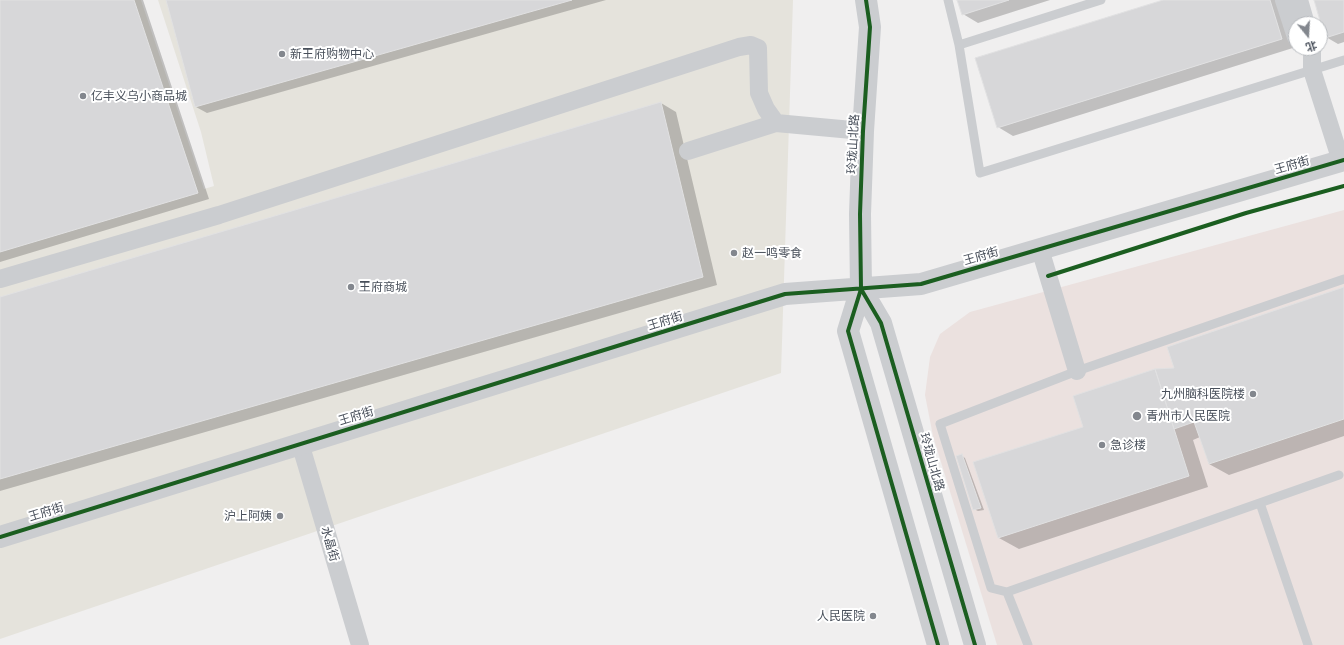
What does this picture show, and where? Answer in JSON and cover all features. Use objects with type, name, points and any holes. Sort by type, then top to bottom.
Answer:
[{"type":"street","name":"玲珑山北路","points":[[866,0],[870,27],[863,131],[860,214],[861,290],[848,331],[938,645]]},
{"type":"street","points":[[1284,0],[1289,16]]},
{"type":"street","points":[[1299,0],[1304,16]]},
{"type":"street","points":[[0,279],[219,215],[739,47],[751,45],[758,48],[759,93],[766,109],[776,123]]},
{"type":"street","points":[[1304,56],[1312,70],[1343,160]]},
{"type":"street","points":[[1312,56],[1312,70]]},
{"type":"street","points":[[688,151],[776,123],[863,131]]},
{"type":"street","name":"王府街","points":[[0,536],[785,294],[861,290],[921,284],[1343,160]]},
{"type":"street","points":[[1040,250],[1077,371]]},
{"type":"street","name":"玲珑山北路","points":[[861,290],[882,323],[975,645]]},
{"type":"street","name":"水晶街","points":[[300,443],[360,645]]},
{"type":"lane","points":[[948,0],[960,45],[980,173],[1344,60]]},
{"type":"lane","points":[[960,45],[1101,0]]},
{"type":"lane","points":[[1340,475],[1007,592],[991,588],[940,424],[1077,371],[1344,279]]},
{"type":"lane","points":[[1260,503],[1308,645]]},
{"type":"lane","points":[[1007,592],[1028,645]]},
{"type":"shaded area","name":"王府商城","points":[[0,0],[141,0],[204,189],[214,186],[201,132],[158,0],[793,0],[781,373],[0,639]]},
{"type":"shaded area","name":"青州市人民医院","points":[[1344,210],[1344,645],[997,645],[933,436],[925,395],[930,357],[940,334],[970,312]]},
{"type":"building","name":"亿丰义乌小商品城","points":[[0,0],[134,0],[198,193],[0,252]]},
{"type":"building","name":"新王府购物中心","points":[[166,0],[572,0],[195,107]]},
{"type":"building","points":[[957,0],[1009,0],[962,15]]},
{"type":"building","points":[[1163,0],[1270,0],[1282,39],[997,128],[975,58]]},
{"type":"building","points":[[1314,0],[1344,0],[1344,32],[1328,37],[1328,16],[1319,16]]},
{"type":"building","name":"王府商城","points":[[661,102],[703,277],[0,479],[0,297]]},
{"type":"building","name":"九州脑科医院楼","points":[[1344,287],[1344,419],[1209,464],[1194,422],[1174,429],[1155,369],[1174,368],[1167,347]]},
{"type":"building","name":"急诊楼","points":[[1155,369],[1189,476],[998,538],[973,462],[1083,427],[1073,396]]},
{"type":"building","points":[[962,454],[981,508],[973,510],[956,456]]},
{"type":"cycle path","points":[[866,0],[870,27],[863,131],[860,214],[861,289],[848,331],[938,645]]},
{"type":"cycle path","points":[[0,537],[785,294],[921,284],[1344,160]]},
{"type":"cycle path","points":[[1048,276],[1246,213],[1344,186]]},
{"type":"cycle path","points":[[861,289],[881,323],[975,645]]},
{"type":"place","name":"新王府购物中心","points":[[282,54]]},
{"type":"place","name":"亿丰义乌小商品城","points":[[83,96]]},
{"type":"place","name":"赵一鸣零食","points":[[734,253]]},
{"type":"place","name":"王府商城","points":[[351,287]]},
{"type":"place","name":"九州脑科医院楼","points":[[1253,394]]},
{"type":"place","name":"青州市人民医院","points":[[1137,416]]},
{"type":"place","name":"急诊楼","points":[[1102,445]]},
{"type":"place","name":"沪上阿姨","points":[[280,516]]},
{"type":"place","name":"人民医院","points":[[873,616]]}]
